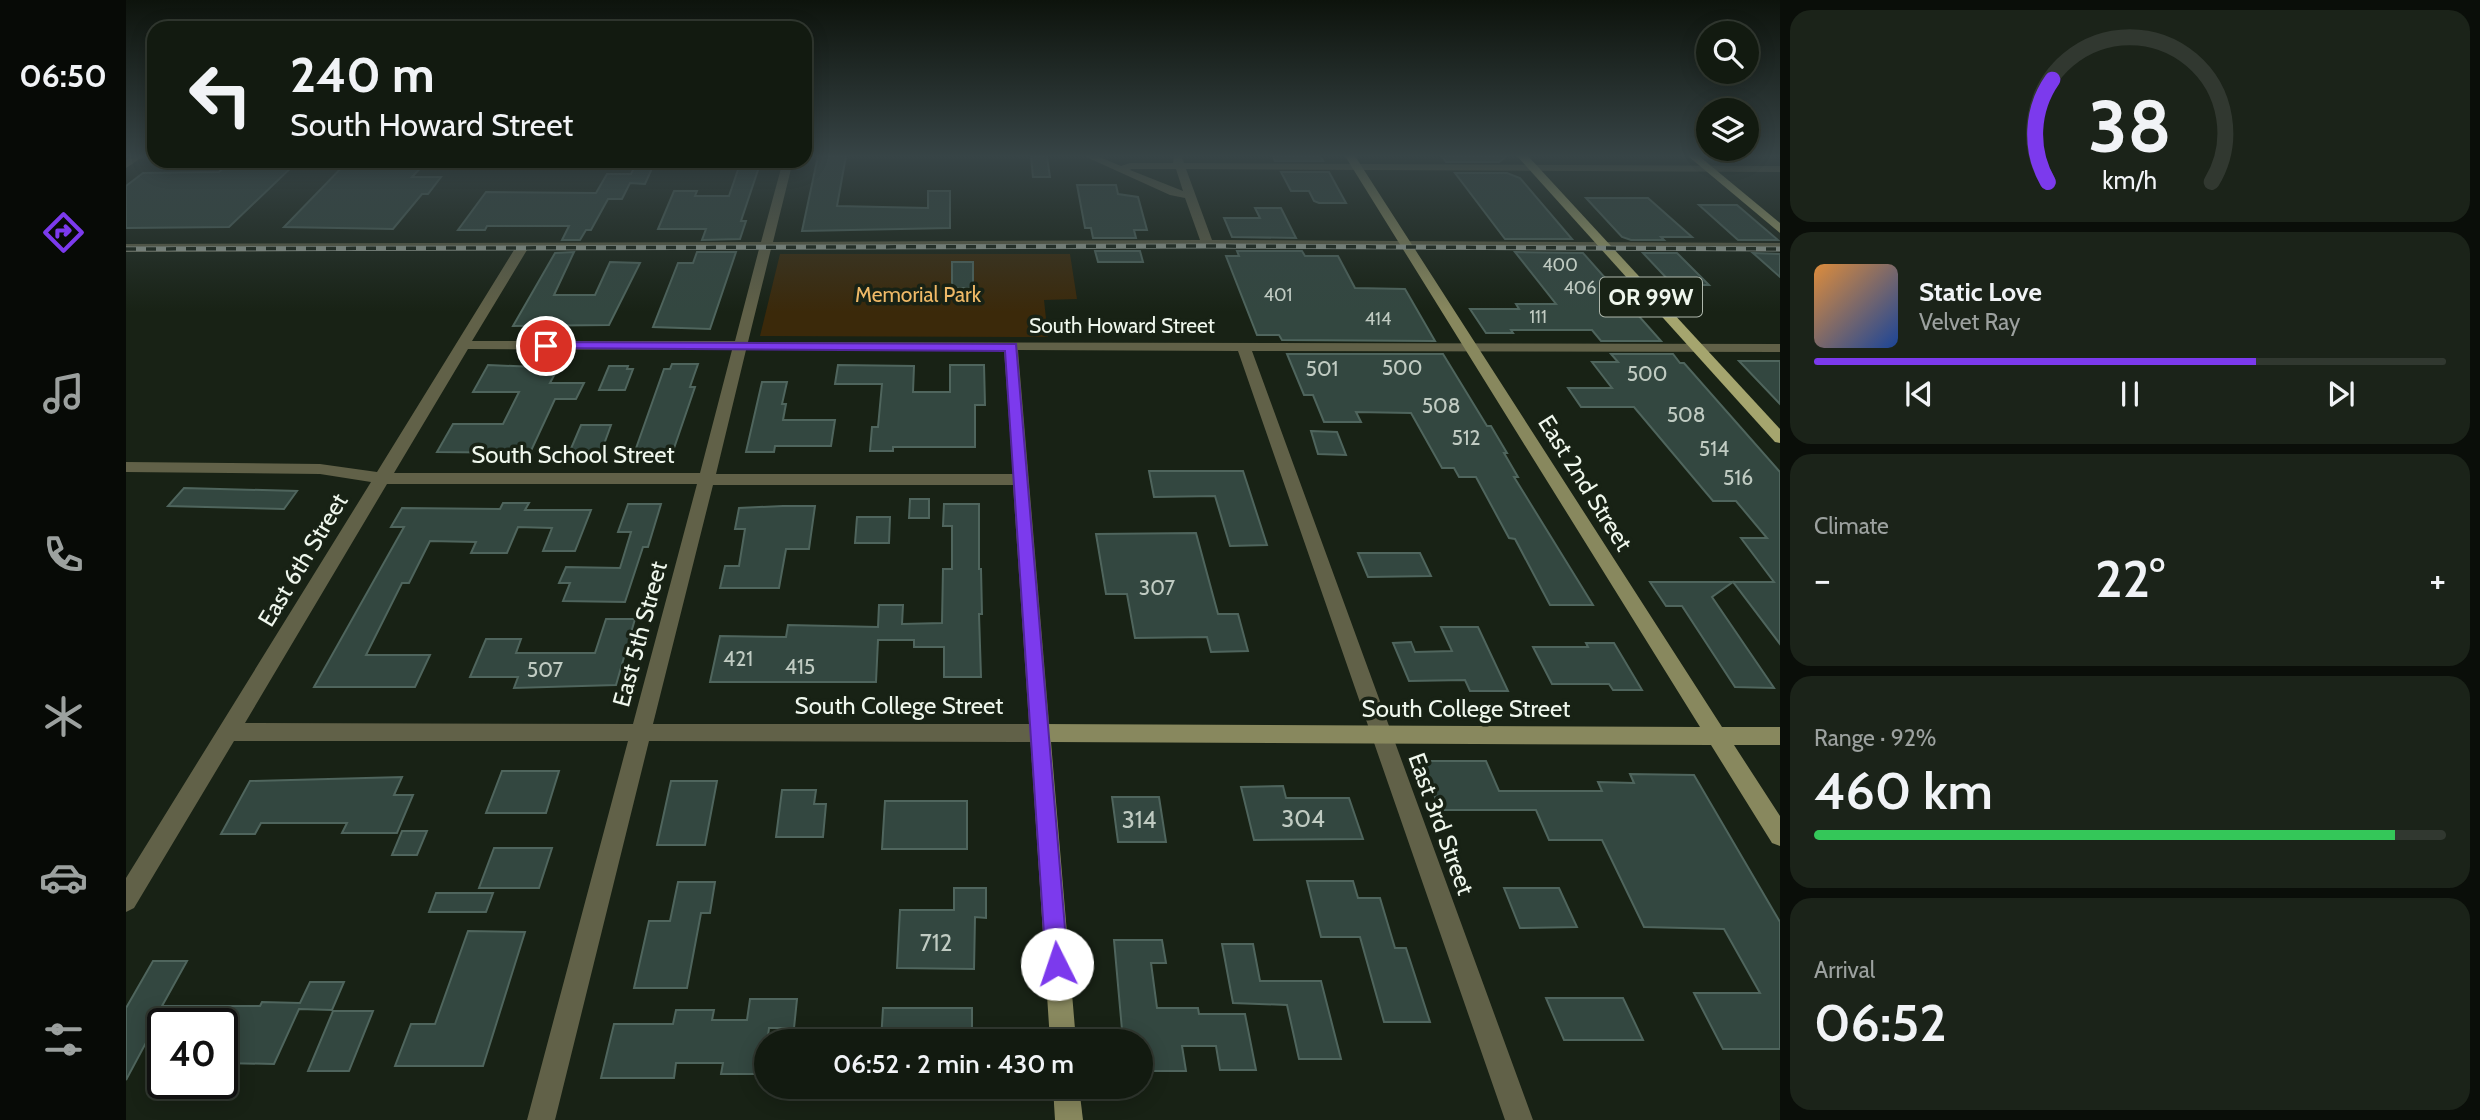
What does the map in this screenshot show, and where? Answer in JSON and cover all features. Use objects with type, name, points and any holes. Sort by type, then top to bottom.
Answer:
[{"type":"main road","name":"OR 99W","points":[[1570,208],[1780,438]]},
{"type":"main road","points":[[1755,208],[1780,229]]},
{"type":"street","name":"East 5th Street","points":[[541,1120],[777,208]]},
{"type":"street","points":[[1195,208],[1207,244]]},
{"type":"street","name":"East 2nd Street","points":[[1383,208],[1780,836]]},
{"type":"street","points":[[126,248],[1207,244],[1780,247]]},
{"type":"street","name":"East 6th Street","points":[[126,900],[523,246]]},
{"type":"street","name":"South Howard Street","points":[[462,345],[1780,348]]},
{"type":"street","points":[[1011,347],[1062,1029]]},
{"type":"street","name":"East 3rd Street","points":[[1244,347],[1519,1120]]},
{"type":"street","name":"South School Street","points":[[126,467],[320,469],[382,478],[1021,480]]},
{"type":"street","name":"South College Street","points":[[228,732],[1780,736]]},
{"type":"street","points":[[1067,1099],[1069,1120]]},
{"type":"green space","name":"Memorial Park","points":[[780,254],[1070,254],[1077,299],[1044,300],[1048,337],[760,336]]},
{"type":"building","points":[[126,208],[249,208],[229,227],[126,228]]},
{"type":"building","points":[[302,208],[410,208],[393,229],[284,227]]},
{"type":"building","points":[[474,208],[603,208],[591,230],[586,230],[580,240],[562,240],[569,226],[487,226],[485,230],[458,230]]},
{"type":"building","points":[[667,208],[745,208],[741,221],[746,221],[740,239],[702,240],[706,229],[658,229]]},
{"type":"building","points":[[807,208],[950,208],[950,228],[802,231]]},
{"type":"building","points":[[1081,208],[1141,208],[1147,230],[1134,230],[1136,238],[1093,238],[1091,228],[1085,228]]},
{"type":"building","points":[[1255,208],[1281,208],[1296,238],[1232,237],[1224,218],[1260,218]]},
{"type":"building","points":[[1482,208],[1546,208],[1572,239],[1505,239]]},
{"type":"building","points":[[1595,208],[1660,208],[1692,237],[1631,240],[1622,237]]},
{"type":"building","points":[[1703,208],[1741,208],[1778,240],[1738,240]]},
{"type":"building","points":[[1095,251],[1140,251],[1143,262],[1098,262]]},
{"type":"building","points":[[1237,251],[1302,251],[1305,256],[1338,256],[1355,288],[1405,289],[1435,341],[1282,340],[1279,335],[1257,335],[1226,256],[1239,256]]},
{"type":"building","points":[[574,252],[554,295],[595,295],[610,262],[640,263],[609,325],[513,326],[555,253]]},
{"type":"building","points":[[697,252],[736,252],[710,329],[653,327],[678,263],[693,263]]},
{"type":"building","points":[[1515,252],[1583,253],[1661,341],[1601,341],[1592,330],[1511,330],[1513,333],[1486,333],[1470,309],[1519,309],[1516,304],[1556,304]]},
{"type":"building","points":[[1643,253],[1677,253],[1709,285],[1673,285]]},
{"type":"building","points":[[1753,253],[1780,254],[1780,277]]},
{"type":"building","points":[[952,262],[973,262],[973,288],[952,288]]},
{"type":"building","points":[[1287,354],[1443,354],[1487,426],[1491,426],[1518,477],[1514,477],[1593,605],[1550,605],[1515,539],[1509,538],[1476,477],[1459,477],[1454,468],[1442,468],[1411,413],[1356,412],[1361,422],[1324,422],[1313,395],[1304,395]]},
{"type":"building","points":[[1611,354],[1673,354],[1680,363],[1684,363],[1780,472],[1780,644],[1733,582],[1774,582],[1741,538],[1767,538],[1736,501],[1713,501],[1634,407],[1581,407],[1568,388],[1612,388],[1592,362],[1618,362]]},
{"type":"building","points":[[1739,361],[1780,361],[1780,404]]},
{"type":"building","points":[[672,364],[698,364],[690,387],[695,387],[672,454],[634,454],[664,369],[670,369]]},
{"type":"building","points":[[488,365],[558,368],[550,383],[584,383],[576,399],[555,399],[530,453],[437,452],[453,424],[503,424],[519,392],[473,392]]},
{"type":"building","points":[[838,365],[914,366],[913,392],[950,392],[950,365],[984,365],[985,405],[975,405],[975,447],[893,447],[893,451],[870,451],[872,427],[878,427],[882,384],[835,384]]},
{"type":"building","points":[[609,366],[628,366],[627,369],[633,369],[625,390],[599,390]]},
{"type":"building","points":[[762,382],[787,382],[782,404],[786,404],[783,420],[835,420],[831,446],[775,446],[774,452],[746,452]]},
{"type":"building","points":[[581,425],[611,425],[599,458],[567,458]]},
{"type":"building","points":[[1311,431],[1337,432],[1346,455],[1318,454]]},
{"type":"building","points":[[1149,471],[1243,471],[1267,545],[1230,546],[1215,496],[1154,497]]},
{"type":"building","points":[[184,488],[297,491],[284,509],[168,506]]},
{"type":"building","points":[[910,499],[929,499],[929,518],[909,518]]},
{"type":"building","points":[[503,503],[529,503],[525,510],[591,510],[575,551],[543,551],[552,528],[518,527],[507,553],[471,553],[476,542],[430,541],[409,583],[402,583],[366,655],[430,655],[415,687],[314,687],[404,527],[391,527],[402,508],[500,509]]},
{"type":"building","points":[[628,504],[661,504],[648,547],[643,547],[625,602],[563,601],[570,583],[559,583],[566,567],[620,568],[631,532],[618,532]]},
{"type":"building","points":[[944,504],[979,504],[981,677],[944,677],[944,647],[914,647],[914,640],[878,640],[876,682],[710,682],[720,636],[786,637],[788,625],[878,627],[879,605],[903,605],[902,624],[942,623],[943,569],[952,569],[952,526],[943,526]]},
{"type":"building","points":[[815,506],[809,549],[786,549],[779,588],[720,588],[725,566],[739,566],[745,529],[735,529],[739,508]]},
{"type":"building","points":[[857,517],[890,517],[889,543],[855,543]]},
{"type":"building","points":[[1196,533],[1218,614],[1238,614],[1248,651],[1211,652],[1207,637],[1135,638],[1127,594],[1106,594],[1096,534]]},
{"type":"building","points":[[1358,553],[1420,553],[1431,576],[1368,577]]},
{"type":"building","points":[[1650,582],[1733,582],[1712,597],[1774,688],[1735,687],[1682,606],[1666,606]]},
{"type":"building","points":[[606,619],[635,619],[616,685],[514,688],[518,677],[470,677],[486,639],[521,639],[516,653],[595,653]]},
{"type":"building","points":[[1441,627],[1478,627],[1508,691],[1470,691],[1465,680],[1409,681],[1393,643],[1411,642],[1415,652],[1452,651]]},
{"type":"building","points":[[1586,643],[1614,643],[1642,690],[1613,690],[1609,684],[1552,684],[1533,647],[1588,647]]},
{"type":"building","points":[[1421,761],[1486,761],[1499,791],[1602,791],[1598,782],[1634,783],[1630,774],[1694,775],[1780,922],[1780,1049],[1723,1049],[1694,993],[1760,993],[1724,929],[1644,927],[1602,840],[1549,840],[1536,810],[1440,810]]},
{"type":"building","points":[[502,771],[559,771],[546,813],[486,813]]},
{"type":"building","points":[[402,777],[394,795],[413,795],[397,833],[342,833],[347,823],[261,823],[255,834],[221,834],[250,781]]},
{"type":"building","points":[[671,781],[717,781],[705,845],[657,845]]},
{"type":"building","points":[[1283,786],[1286,798],[1349,798],[1363,839],[1254,840],[1241,787]]},
{"type":"building","points":[[782,790],[816,790],[814,804],[826,804],[823,837],[776,837]]},
{"type":"building","points":[[1112,797],[1159,797],[1166,842],[1118,842]]},
{"type":"building","points":[[885,801],[967,801],[967,849],[882,849]]},
{"type":"building","points":[[402,831],[427,831],[417,855],[392,855]]},
{"type":"building","points":[[494,848],[552,848],[539,888],[479,888]]},
{"type":"building","points":[[1307,881],[1353,881],[1358,898],[1380,898],[1395,948],[1406,948],[1430,1022],[1384,1022],[1360,937],[1321,937]]},
{"type":"building","points":[[678,882],[715,882],[710,913],[701,913],[687,988],[634,988],[649,921],[670,921]]},
{"type":"building","points":[[954,888],[986,888],[986,918],[975,917],[974,969],[897,968],[900,910],[954,910]]},
{"type":"building","points":[[1504,888],[1559,888],[1577,927],[1520,928]]},
{"type":"building","points":[[436,893],[493,893],[486,912],[429,912]]},
{"type":"building","points":[[468,931],[525,932],[483,1066],[395,1066],[411,1024],[435,1024]]},
{"type":"building","points":[[1114,940],[1162,940],[1166,963],[1151,963],[1157,1008],[1198,1008],[1199,1014],[1245,1014],[1256,1070],[1220,1070],[1216,1046],[1182,1046],[1186,1071],[1153,1071],[1153,1029],[1122,1029]]},
{"type":"building","points":[[1222,944],[1253,944],[1260,981],[1321,981],[1341,1059],[1299,1059],[1287,1005],[1233,1003]]},
{"type":"building","points":[[153,961],[187,961],[162,1006],[260,1006],[262,1002],[300,1003],[310,982],[344,982],[332,1010],[299,1009],[274,1064],[238,1063],[238,1008],[147,1008],[147,1041],[126,1080],[126,1008]]},
{"type":"building","points":[[1546,998],[1623,998],[1643,1040],[1564,1040]]},
{"type":"building","points":[[750,999],[797,999],[794,1028],[754,1029],[754,1074],[721,1074],[723,1063],[676,1063],[674,1078],[601,1078],[614,1024],[673,1024],[676,1010],[714,1010],[712,1020],[747,1020]]},
{"type":"building","points":[[883,1008],[972,1008],[972,1029],[882,1029]]},
{"type":"building","points":[[333,1011],[373,1011],[349,1071],[308,1071]]},
{"type":"railway","points":[[126,249],[1208,246],[1780,249]]},
{"type":"route","points":[[546,346],[1011,347],[1057,964]]}]
